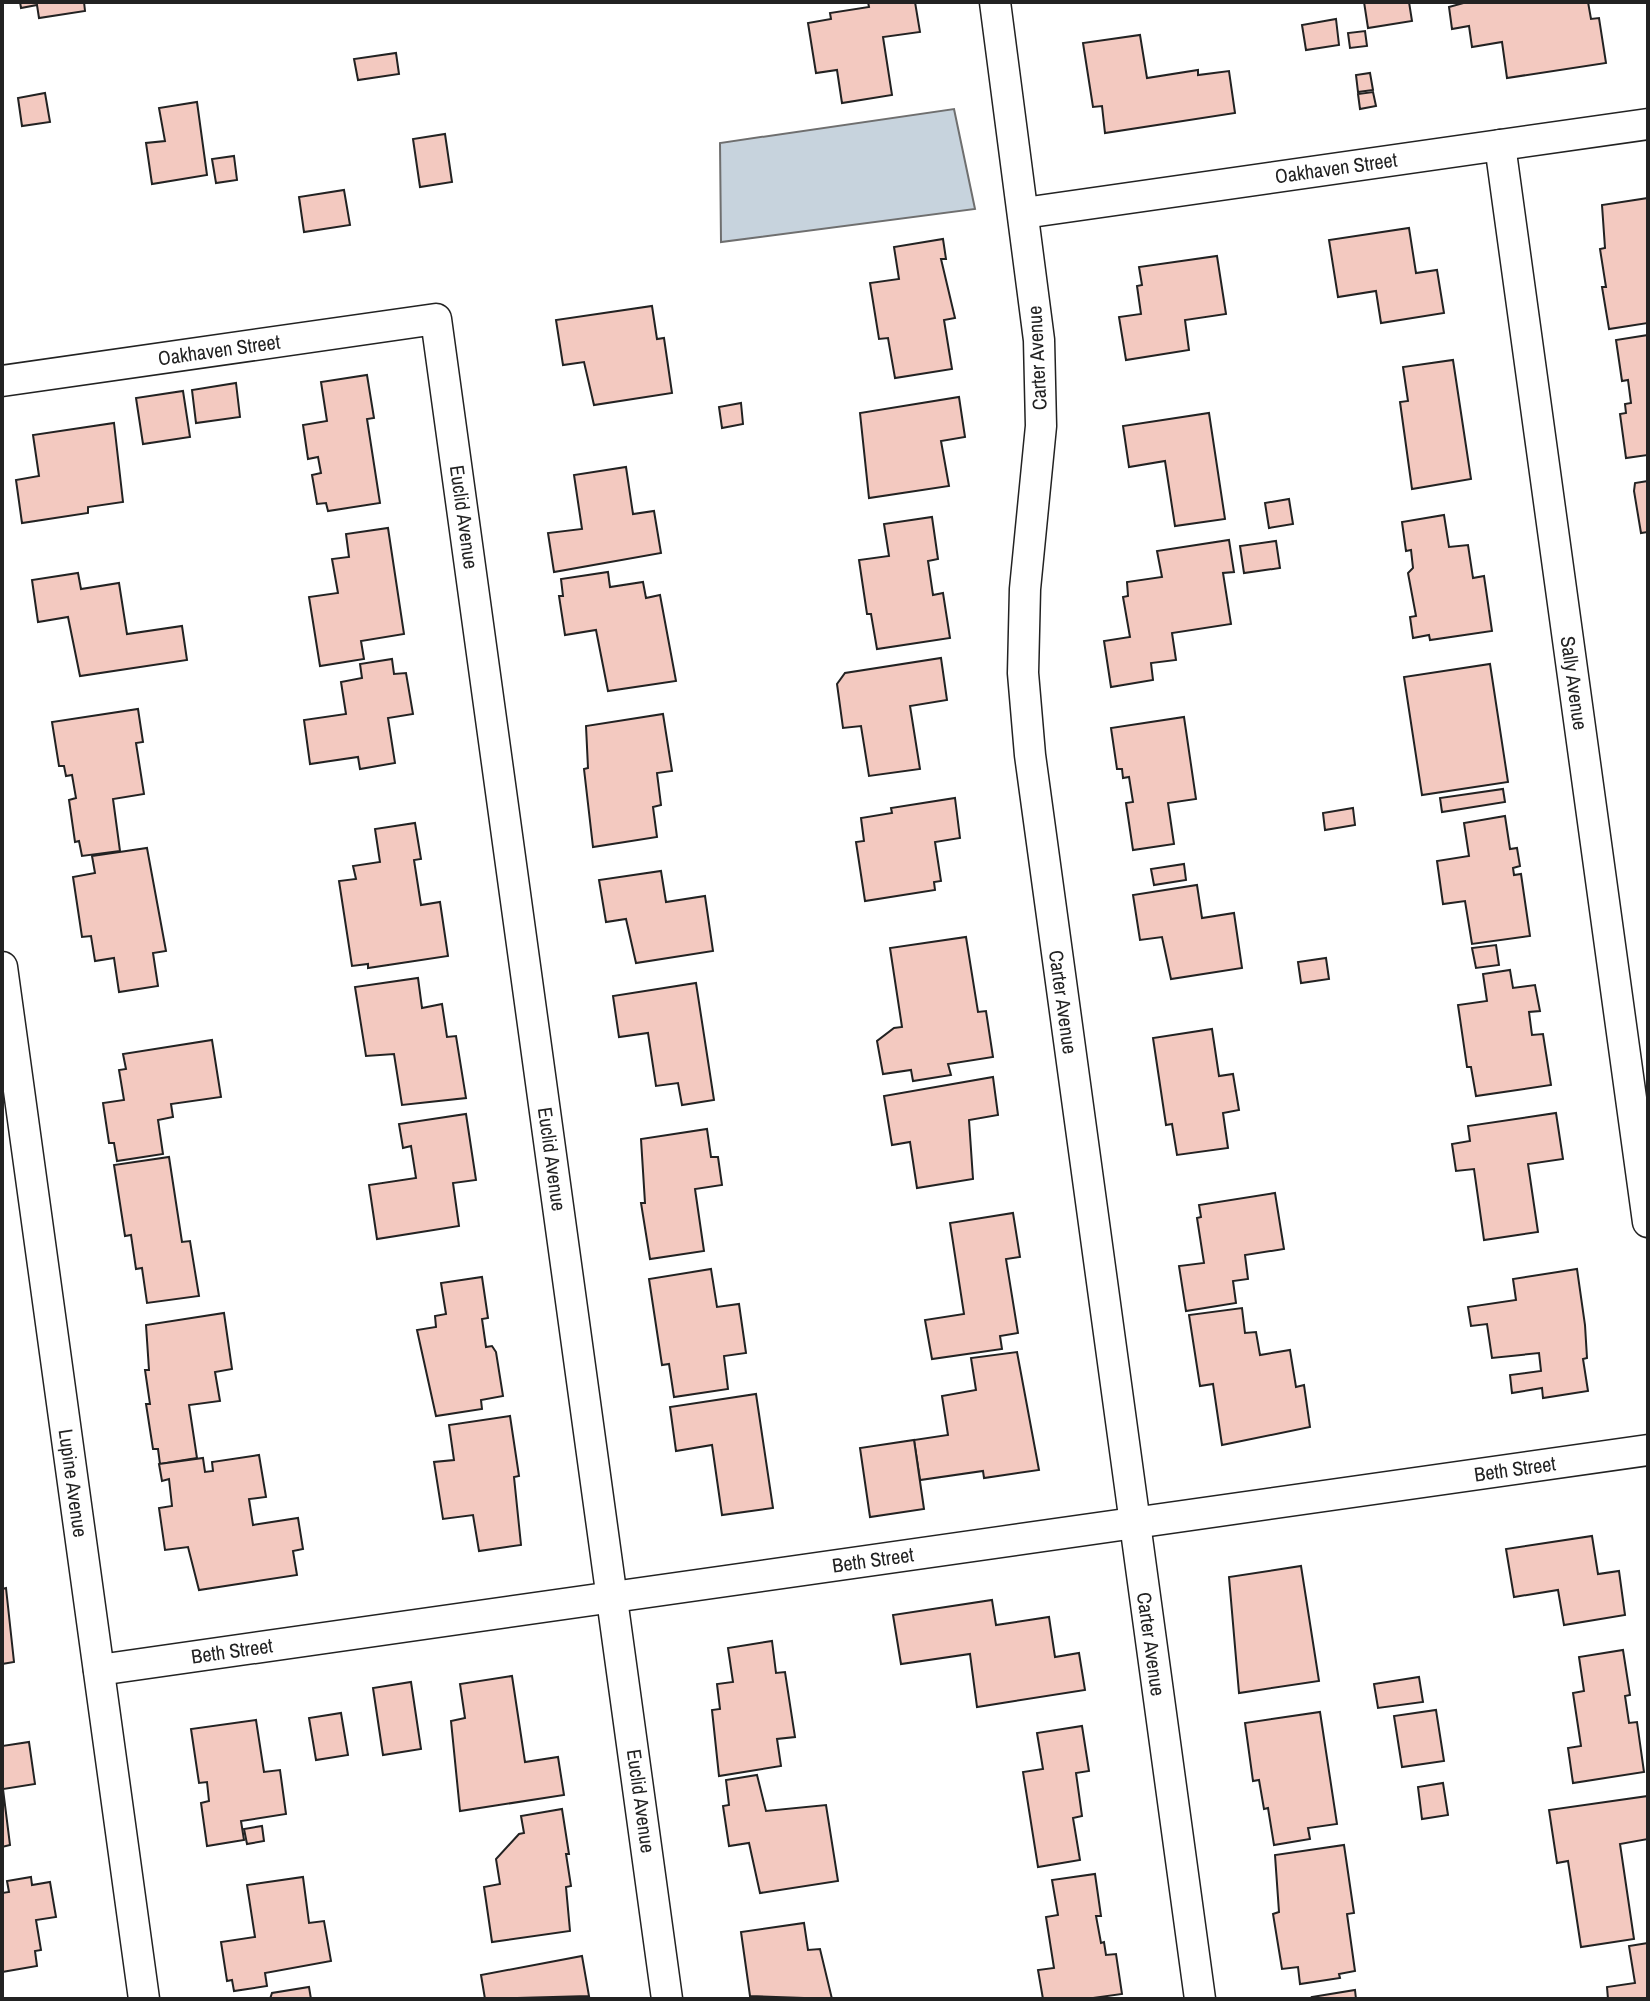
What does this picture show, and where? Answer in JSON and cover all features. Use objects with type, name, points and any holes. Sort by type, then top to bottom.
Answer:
[{"type":"street","name":"Carter Avenue","points":[[995,2],[1039,340],[1041,426],[1025,589],[1023,673],[1030,755],[1200,1999]]},
{"type":"street","name":"Oakhaven Street","points":[[1024,213],[1648,124]]},
{"type":"street","name":"Sally Avenue","points":[[1500,145],[1648,1222]]},
{"type":"street","name":"Oakhaven Street","points":[[2,381],[436,319]]},
{"type":"street","name":"Euclid Avenue","points":[[436,319],[667,1999]]},
{"type":"street","name":"Lupine Avenue","points":[[2,967],[144,1999]]},
{"type":"street","name":"Beth Street","points":[[99,1670],[1648,1450]]},
{"type":"shaded area","points":[[954,109],[975,209],[721,242],[720,143]]},
{"type":"building","points":[[20,2],[84,2],[85,11],[39,18],[37,5],[21,8]]},
{"type":"building","points":[[868,2],[915,2],[920,32],[883,37],[892,95],[842,103],[837,70],[816,73],[808,23],[831,19],[830,13],[869,7]]},
{"type":"building","points":[[1364,2],[1409,2],[1412,21],[1368,28]]},
{"type":"building","points":[[1467,2],[1588,2],[1591,19],[1599,18],[1606,63],[1507,78],[1502,42],[1472,47],[1469,26],[1452,29],[1449,7]]},
{"type":"building","points":[[1336,19],[1339,45],[1306,50],[1302,25]]},
{"type":"building","points":[[1365,31],[1367,46],[1350,48],[1348,33]]},
{"type":"building","points":[[1140,35],[1147,78],[1198,70],[1198,75],[1229,71],[1235,113],[1105,133],[1102,106],[1093,107],[1083,43]]},
{"type":"building","points":[[396,53],[399,74],[358,80],[354,59]]},
{"type":"building","points":[[1370,73],[1373,90],[1358,92],[1356,75]]},
{"type":"building","points":[[1373,92],[1376,106],[1360,109],[1358,94]]},
{"type":"building","points":[[45,93],[50,122],[22,126],[18,98]]},
{"type":"building","points":[[197,102],[207,175],[152,184],[146,143],[165,141],[159,108]]},
{"type":"building","points":[[445,134],[452,182],[420,187],[413,139]]},
{"type":"building","points":[[234,156],[237,180],[216,183],[212,159]]},
{"type":"building","points":[[344,190],[350,225],[304,232],[299,197]]},
{"type":"building","points":[[1648,198],[1648,323],[1609,329],[1602,287],[1606,287],[1600,249],[1605,248],[1602,205]]},
{"type":"building","points":[[1409,228],[1416,273],[1437,270],[1444,313],[1381,323],[1376,291],[1338,297],[1329,240]]},
{"type":"building","points":[[943,239],[946,259],[941,259],[955,318],[944,320],[952,369],[895,378],[888,338],[879,339],[870,283],[899,279],[894,247]]},
{"type":"building","points":[[1217,256],[1226,314],[1185,320],[1189,350],[1126,360],[1119,317],[1141,314],[1137,286],[1142,285],[1139,267]]},
{"type":"building","points":[[652,306],[657,339],[664,338],[672,393],[594,405],[584,362],[563,365],[556,320]]},
{"type":"building","points":[[1648,335],[1648,455],[1626,458],[1620,414],[1626,413],[1625,404],[1631,403],[1628,380],[1622,381],[1616,340]]},
{"type":"building","points":[[1453,360],[1471,479],[1412,489],[1400,402],[1408,401],[1403,367]]},
{"type":"building","points":[[367,375],[374,418],[367,419],[380,503],[328,511],[326,503],[317,504],[312,475],[321,473],[318,457],[308,459],[303,425],[327,421],[321,382]]},
{"type":"building","points":[[236,383],[240,417],[196,423],[192,390]]},
{"type":"building","points":[[183,391],[190,437],[143,444],[136,398]]},
{"type":"building","points":[[959,397],[965,437],[941,441],[949,486],[869,498],[860,413]]},
{"type":"building","points":[[741,403],[743,424],[722,428],[719,407]]},
{"type":"building","points":[[1209,413],[1225,519],[1175,526],[1165,461],[1129,467],[1123,426]]},
{"type":"building","points":[[114,423],[123,502],[88,507],[88,513],[22,523],[16,480],[39,476],[33,435]]},
{"type":"building","points":[[626,467],[633,514],[654,511],[661,553],[554,572],[548,533],[582,529],[574,475]]},
{"type":"building","points":[[1648,481],[1648,532],[1641,533],[1635,483]]},
{"type":"building","points":[[1289,499],[1293,524],[1269,528],[1265,503]]},
{"type":"building","points":[[1444,515],[1449,547],[1468,545],[1473,578],[1484,576],[1492,631],[1430,640],[1429,635],[1413,638],[1410,617],[1416,616],[1408,573],[1413,568],[1411,550],[1406,551],[1402,522]]},
{"type":"building","points":[[932,517],[938,559],[928,561],[933,595],[943,593],[950,638],[877,649],[871,614],[867,614],[859,560],[889,556],[884,524]]},
{"type":"building","points":[[388,528],[404,634],[361,641],[364,659],[320,666],[309,597],[338,593],[332,559],[349,557],[346,534]]},
{"type":"building","points":[[1229,540],[1234,572],[1223,573],[1231,624],[1172,633],[1176,660],[1151,663],[1153,680],[1111,687],[1104,641],[1130,637],[1123,597],[1128,596],[1127,582],[1162,577],[1157,551]]},
{"type":"building","points":[[1276,541],[1280,568],[1244,573],[1240,546]]},
{"type":"building","points":[[608,572],[610,587],[643,582],[646,598],[660,595],[676,681],[608,691],[596,630],[565,635],[559,596],[563,596],[561,579]]},
{"type":"building","points":[[78,573],[81,589],[119,583],[127,634],[182,626],[187,660],[80,676],[68,617],[38,622],[32,580]]},
{"type":"building","points":[[941,658],[947,700],[910,706],[920,769],[869,776],[861,726],[843,728],[837,684],[845,673]]},
{"type":"building","points":[[392,659],[394,674],[406,673],[413,714],[388,718],[395,763],[360,769],[358,757],[310,764],[304,720],[346,714],[341,682],[362,678],[360,664]]},
{"type":"building","points":[[1490,664],[1508,782],[1422,795],[1404,677]]},
{"type":"building","points":[[138,709],[143,742],[136,743],[144,794],[113,799],[120,851],[82,856],[79,841],[75,842],[69,800],[76,798],[72,775],[66,776],[64,766],[59,766],[52,722]]},
{"type":"building","points":[[663,714],[672,771],[657,773],[661,805],[653,807],[657,837],[593,847],[584,769],[588,768],[586,726]]},
{"type":"building","points":[[1184,717],[1196,799],[1168,803],[1174,844],[1133,850],[1126,803],[1133,802],[1129,777],[1123,778],[1122,769],[1117,769],[1111,728]]},
{"type":"building","points":[[1503,789],[1505,802],[1442,812],[1440,798]]},
{"type":"building","points":[[955,798],[960,838],[935,842],[941,881],[934,882],[935,890],[865,901],[856,842],[864,841],[861,818],[892,813],[891,808]]},
{"type":"building","points":[[1353,808],[1355,825],[1325,830],[1323,813]]},
{"type":"building","points":[[1505,816],[1510,849],[1517,848],[1520,866],[1513,868],[1514,875],[1521,874],[1530,936],[1472,944],[1465,901],[1443,904],[1437,861],[1469,856],[1464,823]]},
{"type":"building","points":[[415,823],[421,859],[414,860],[421,905],[440,902],[448,956],[368,968],[368,964],[352,966],[339,881],[356,879],[353,866],[380,862],[375,829]]},
{"type":"building","points":[[147,848],[166,951],[153,953],[158,986],[119,992],[114,958],[95,961],[91,936],[82,937],[73,877],[95,873],[92,856]]},
{"type":"building","points":[[1184,864],[1186,880],[1154,885],[1151,869]]},
{"type":"building","points":[[661,871],[666,902],[705,896],[713,951],[636,963],[626,919],[606,922],[599,880]]},
{"type":"building","points":[[1197,885],[1202,918],[1234,913],[1242,968],[1171,979],[1162,937],[1140,940],[1133,895]]},
{"type":"building","points":[[966,937],[978,1012],[986,1011],[993,1057],[948,1064],[951,1075],[913,1081],[911,1070],[883,1074],[877,1041],[894,1028],[902,1027],[890,948]]},
{"type":"building","points":[[1496,945],[1499,965],[1476,968],[1472,948]]},
{"type":"building","points":[[1326,958],[1329,979],[1301,983],[1298,962]]},
{"type":"building","points":[[1510,970],[1513,988],[1535,985],[1540,1011],[1529,1012],[1532,1035],[1543,1034],[1551,1085],[1476,1096],[1471,1067],[1467,1067],[1458,1005],[1487,1001],[1483,974]]},
{"type":"building","points":[[418,978],[422,1008],[442,1004],[447,1037],[456,1036],[466,1098],[402,1105],[394,1054],[366,1056],[355,987]]},
{"type":"building","points":[[696,983],[714,1100],[682,1105],[678,1083],[656,1086],[648,1033],[619,1037],[613,996]]},
{"type":"building","points":[[1212,1029],[1219,1076],[1233,1074],[1239,1110],[1223,1113],[1228,1148],[1177,1155],[1172,1124],[1166,1125],[1153,1038]]},
{"type":"building","points":[[212,1040],[221,1097],[171,1104],[173,1117],[158,1120],[163,1154],[117,1161],[114,1143],[109,1143],[103,1103],[124,1100],[119,1070],[126,1069],[123,1054]]},
{"type":"building","points":[[993,1077],[998,1115],[969,1120],[973,1179],[917,1188],[910,1142],[892,1145],[884,1096]]},
{"type":"building","points":[[1556,1113],[1563,1159],[1528,1164],[1538,1232],[1484,1240],[1474,1169],[1456,1171],[1452,1144],[1470,1141],[1468,1126]]},
{"type":"building","points":[[466,1114],[476,1180],[453,1183],[459,1226],[377,1239],[369,1185],[416,1178],[411,1146],[403,1148],[399,1124]]},
{"type":"building","points":[[707,1129],[711,1157],[718,1157],[722,1185],[695,1189],[704,1251],[650,1259],[641,1203],[645,1203],[641,1139]]},
{"type":"building","points":[[169,1157],[182,1242],[190,1241],[199,1296],[147,1303],[142,1268],[136,1269],[131,1235],[125,1236],[114,1165]]},
{"type":"building","points":[[1275,1193],[1284,1249],[1245,1255],[1248,1279],[1233,1281],[1236,1303],[1186,1311],[1179,1266],[1204,1263],[1197,1218],[1201,1217],[1199,1205]]},
{"type":"building","points":[[1013,1213],[1020,1257],[1006,1259],[1018,1333],[1000,1336],[1002,1349],[932,1359],[925,1320],[964,1314],[950,1223]]},
{"type":"building","points":[[711,1269],[717,1307],[739,1304],[746,1353],[724,1356],[728,1389],[674,1397],[669,1364],[662,1365],[649,1279]]},
{"type":"building","points":[[1577,1269],[1585,1325],[1587,1358],[1583,1359],[1588,1391],[1543,1398],[1542,1388],[1512,1393],[1510,1375],[1541,1371],[1539,1353],[1492,1358],[1487,1324],[1471,1326],[1468,1307],[1516,1300],[1513,1279]]},
{"type":"building","points":[[482,1277],[488,1318],[482,1319],[486,1347],[492,1346],[496,1352],[503,1396],[481,1400],[482,1409],[436,1416],[417,1330],[436,1327],[435,1316],[446,1314],[441,1283]]},
{"type":"building","points":[[1242,1308],[1245,1333],[1256,1332],[1260,1355],[1290,1350],[1296,1387],[1304,1385],[1310,1427],[1222,1445],[1213,1384],[1200,1386],[1189,1315]]},
{"type":"building","points":[[224,1313],[232,1369],[215,1372],[220,1401],[189,1405],[197,1458],[160,1464],[158,1449],[153,1449],[146,1404],[150,1404],[145,1370],[149,1370],[146,1325]]},
{"type":"building","points":[[1017,1352],[1039,1470],[984,1478],[983,1471],[920,1480],[914,1440],[948,1435],[942,1396],[976,1390],[971,1358]]},
{"type":"building","points":[[756,1394],[773,1508],[722,1515],[712,1445],[676,1451],[670,1407]]},
{"type":"building","points":[[510,1416],[519,1476],[514,1477],[521,1545],[479,1551],[473,1515],[443,1519],[434,1462],[454,1460],[449,1425]]},
{"type":"building","points":[[914,1440],[924,1509],[870,1517],[860,1448]]},
{"type":"building","points":[[259,1455],[266,1497],[249,1499],[253,1525],[298,1518],[303,1549],[293,1551],[297,1575],[199,1590],[188,1547],[165,1550],[159,1508],[172,1506],[169,1479],[162,1481],[159,1464],[203,1458],[205,1472],[213,1471],[212,1462]]},
{"type":"building","points":[[1592,1536],[1598,1574],[1619,1571],[1625,1615],[1564,1625],[1558,1590],[1514,1597],[1506,1549]]},
{"type":"building","points":[[1301,1566],[1319,1681],[1239,1693],[1229,1577]]},
{"type":"building","points":[[6,1588],[14,1662],[2,1664],[2,1589]]},
{"type":"building","points":[[992,1600],[996,1625],[1049,1617],[1055,1657],[1079,1653],[1085,1690],[977,1707],[970,1654],[901,1664],[893,1615]]},
{"type":"building","points":[[772,1641],[776,1673],[785,1672],[795,1737],[777,1739],[781,1766],[719,1776],[712,1710],[720,1709],[717,1684],[733,1682],[728,1648]]},
{"type":"building","points":[[1623,1650],[1630,1695],[1625,1696],[1629,1723],[1637,1722],[1644,1772],[1573,1783],[1568,1748],[1581,1746],[1573,1693],[1584,1691],[1579,1657]]},
{"type":"building","points":[[512,1676],[525,1762],[558,1757],[564,1795],[460,1811],[451,1721],[465,1718],[460,1684]]},
{"type":"building","points":[[1419,1677],[1423,1702],[1378,1708],[1374,1684]]},
{"type":"building","points":[[411,1682],[421,1749],[383,1755],[373,1688]]},
{"type":"building","points":[[1436,1710],[1444,1761],[1402,1767],[1394,1716]]},
{"type":"building","points":[[1320,1712],[1337,1824],[1308,1828],[1310,1839],[1274,1845],[1268,1808],[1264,1809],[1259,1780],[1253,1781],[1245,1723]]},
{"type":"building","points":[[341,1713],[348,1755],[316,1760],[309,1718]]},
{"type":"building","points":[[256,1720],[264,1772],[280,1770],[286,1814],[241,1821],[244,1840],[207,1846],[201,1803],[209,1801],[207,1782],[199,1783],[191,1729]]},
{"type":"building","points":[[1082,1726],[1089,1771],[1076,1773],[1082,1816],[1073,1818],[1080,1860],[1038,1867],[1023,1772],[1043,1769],[1037,1733]]},
{"type":"building","points":[[29,1742],[35,1784],[3,1789],[10,1845],[2,1847],[2,1746]]},
{"type":"building","points":[[757,1775],[766,1811],[826,1805],[838,1881],[760,1893],[749,1843],[729,1846],[723,1806],[729,1805],[726,1780]]},
{"type":"building","points":[[1443,1783],[1448,1815],[1422,1819],[1418,1787]]},
{"type":"building","points":[[1648,1796],[1648,1839],[1620,1844],[1634,1939],[1581,1947],[1568,1861],[1557,1863],[1549,1810]]},
{"type":"building","points":[[562,1809],[569,1854],[566,1854],[571,1886],[566,1887],[570,1931],[492,1942],[484,1887],[500,1884],[496,1859],[519,1834],[524,1833],[521,1816]]},
{"type":"building","points":[[262,1826],[264,1841],[247,1844],[244,1829]]},
{"type":"building","points":[[1344,1845],[1354,1913],[1347,1914],[1355,1971],[1339,1974],[1340,1978],[1300,1984],[1298,1967],[1282,1969],[1273,1914],[1279,1912],[1275,1855]]},
{"type":"building","points":[[1095,1874],[1101,1916],[1096,1916],[1101,1943],[1104,1942],[1106,1955],[1116,1954],[1122,1994],[1086,1999],[1043,1999],[1038,1970],[1054,1968],[1046,1917],[1058,1915],[1052,1880]]},
{"type":"building","points":[[31,1877],[32,1885],[50,1882],[56,1917],[36,1920],[41,1950],[35,1951],[37,1966],[2,1972],[2,1893],[9,1892],[7,1881]]},
{"type":"building","points":[[303,1877],[309,1923],[324,1921],[331,1961],[265,1973],[267,1986],[234,1991],[232,1980],[227,1981],[221,1942],[255,1937],[247,1885]]},
{"type":"building","points":[[804,1923],[808,1950],[820,1949],[832,1999],[750,1996],[741,1932]]},
{"type":"building","points":[[1648,1943],[1648,1999],[1608,1999],[1607,1987],[1635,1983],[1629,1946]]},
{"type":"building","points":[[582,1956],[589,1996],[485,1999],[481,1975]]},
{"type":"building","points":[[309,1987],[311,1999],[270,1999],[272,1993]]},
{"type":"building","points":[[1355,1990],[1356,1999],[1312,1997]]}]
